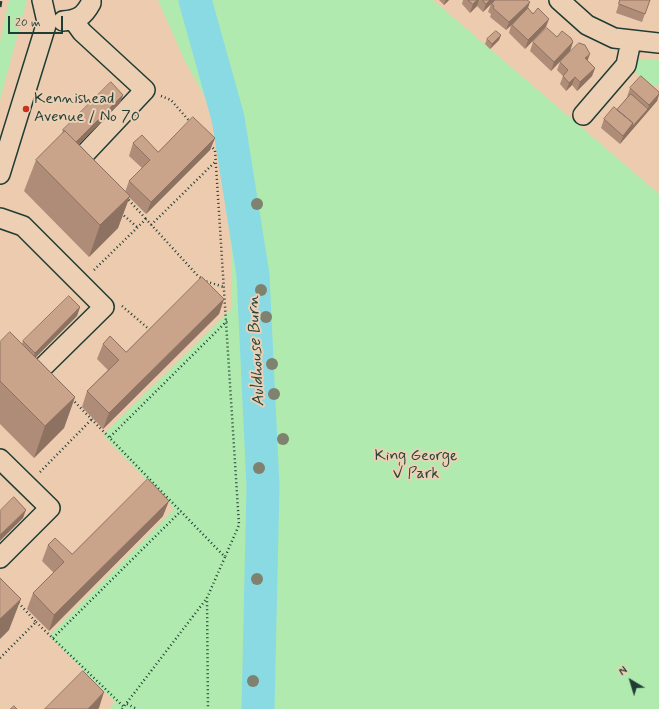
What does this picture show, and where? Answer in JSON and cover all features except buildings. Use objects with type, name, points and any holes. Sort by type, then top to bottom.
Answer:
[{"type":"street","points":[[0,174],[47,22],[42,0]]},
{"type":"street","points":[[47,22],[74,21],[83,16],[92,3],[91,0]]},
{"type":"street","points":[[559,0],[587,25],[614,38],[659,44]]},
{"type":"street","points":[[74,21],[82,32],[146,90],[80,159]]},
{"type":"street","points":[[583,115],[626,66],[631,41]]},
{"type":"street","points":[[0,218],[23,226],[104,307],[42,368]]},
{"type":"street","points":[[0,459],[50,508],[0,558]]},
{"type":"path","points":[[146,90],[172,100],[196,128]]},
{"type":"path","points":[[16,600],[36,622],[123,708],[209,596],[239,525],[215,150],[205,139]]},
{"type":"path","points":[[151,225],[216,162]]},
{"type":"path","points":[[123,193],[198,276],[205,281],[224,288]]},
{"type":"path","points":[[116,208],[137,228]]},
{"type":"path","points":[[81,284],[146,219]]},
{"type":"path","points":[[199,286],[205,281]]},
{"type":"path","points":[[104,307],[116,300],[150,330],[155,325]]},
{"type":"path","points":[[110,437],[226,321]]},
{"type":"path","points":[[70,396],[225,557]]},
{"type":"path","points":[[28,486],[92,419]]},
{"type":"path","points":[[53,638],[182,511]]},
{"type":"path","points":[[208,709],[209,596]]},
{"type":"path","points":[[0,658],[36,622]]},
{"type":"path","points":[[127,704],[137,709]]},
{"type":"green space","points":[[9,0],[27,0],[0,100],[0,42]]},
{"type":"green space","name":"King George V Park","points":[[158,0],[188,0],[210,72],[227,149],[207,0],[433,0],[659,194],[659,709],[109,709],[115,702],[49,636],[174,509],[103,435],[232,308],[229,156],[212,110],[184,59]]},
{"type":"green space","points":[[638,60],[659,60],[659,85],[650,85],[632,69]]},
{"type":"waterway","name":"Auldhouse Burn","points":[[195,0],[228,118],[253,275],[263,486],[258,709]]},
{"type":"railway","points":[[0,7],[1,0]]},
{"type":"place","name":"Kennishead Avenue / No 70","points":[[26,109]]}]
